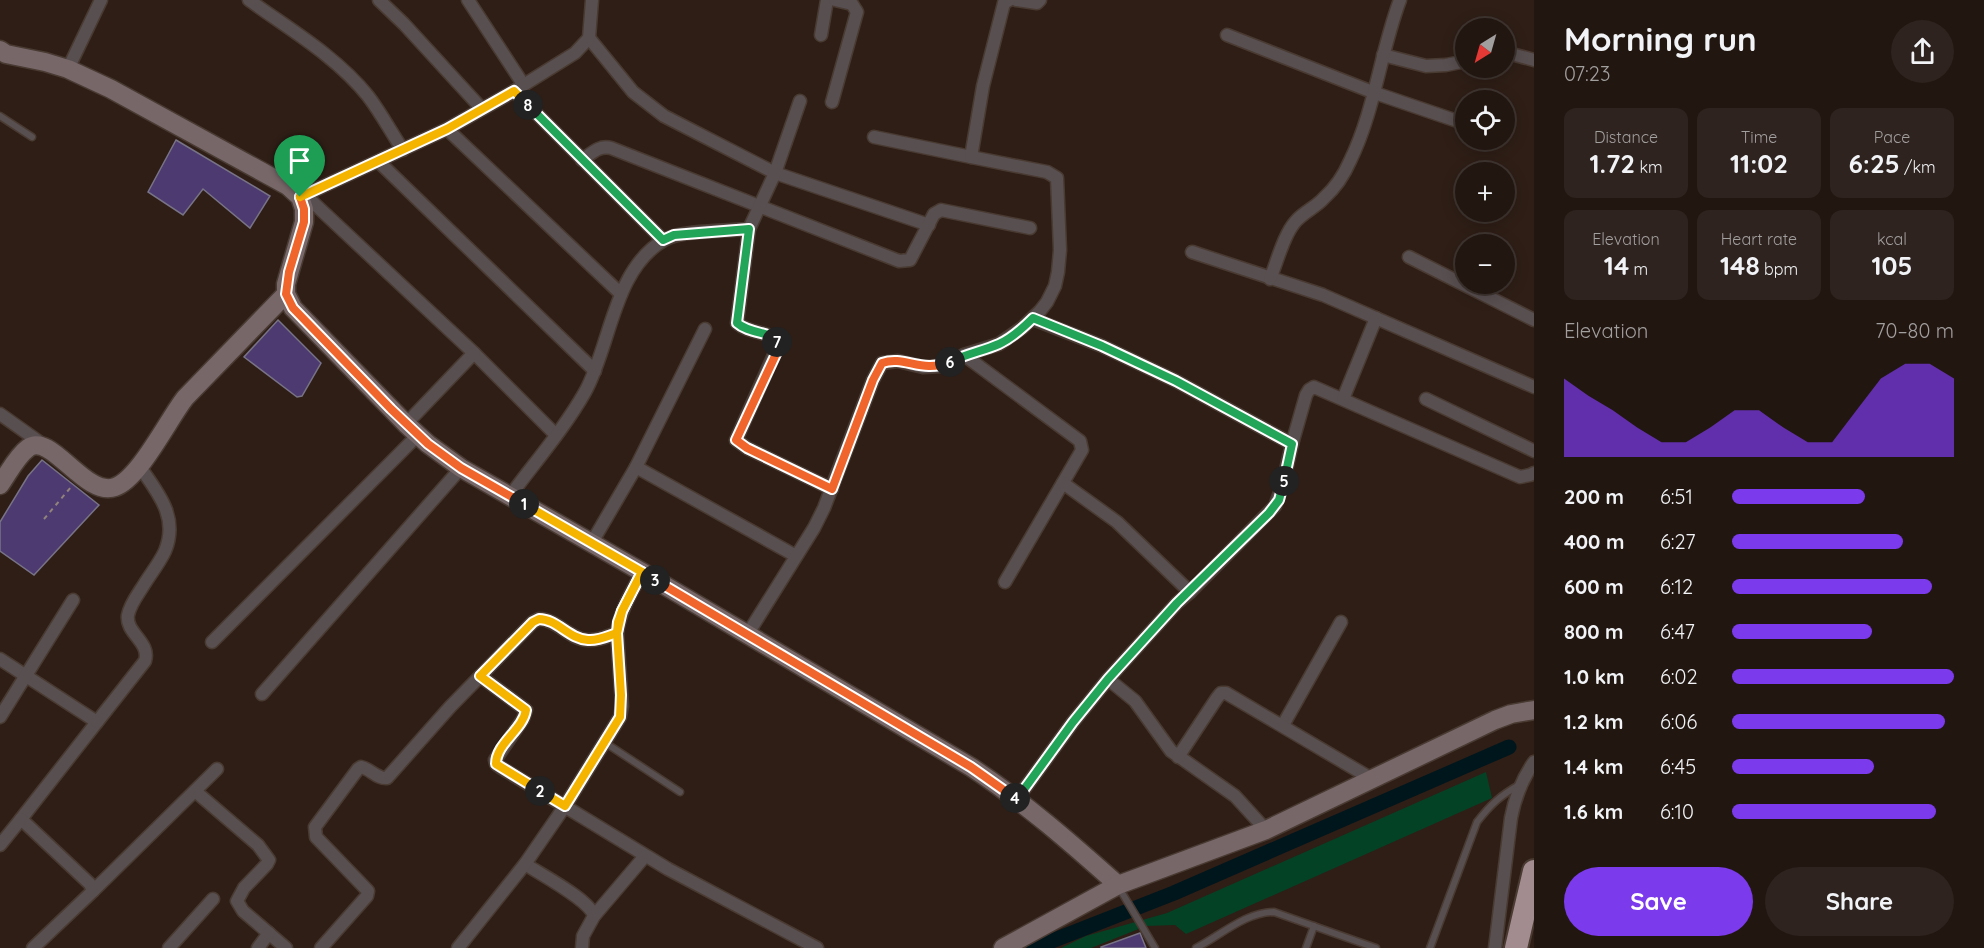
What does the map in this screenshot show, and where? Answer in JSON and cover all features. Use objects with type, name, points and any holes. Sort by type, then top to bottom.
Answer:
[{"type":"highway","points":[[1516,948],[1534,871]]},
{"type":"street","points":[[68,69],[101,0]]},
{"type":"street","points":[[249,0],[342,69],[368,96],[403,150]]},
{"type":"street","points":[[379,0],[482,109]]},
{"type":"street","points":[[468,0],[519,88],[582,160],[663,240]]},
{"type":"street","points":[[302,196],[447,129],[575,53],[589,38],[591,0]]},
{"type":"street","points":[[821,35],[826,0]]},
{"type":"street","points":[[832,102],[857,12],[852,4],[835,0]]},
{"type":"street","points":[[971,157],[987,71],[1004,3],[1009,0]]},
{"type":"street","points":[[1016,0],[1037,3],[1040,0]]},
{"type":"street","points":[[1270,279],[1290,228],[1296,220],[1324,199],[1342,177],[1358,143],[1375,93],[1390,25],[1400,0]]},
{"type":"street","points":[[1227,35],[1375,93],[1455,120]]},
{"type":"street","points":[[589,38],[633,92],[646,104],[674,121],[775,173],[929,225]]},
{"type":"street","points":[[1383,55],[1426,66],[1455,63]]},
{"type":"street","points":[[1515,55],[1534,60]]},
{"type":"street","points":[[2,56],[45,62],[68,69],[111,89],[288,186],[302,196],[474,353],[556,435]]},
{"type":"street","points":[[800,101],[775,173],[749,229],[737,323],[744,328],[776,338],[778,346],[736,440],[747,448],[832,489]]},
{"type":"street","points":[[447,129],[621,294]]},
{"type":"street","points":[[747,635],[814,528],[832,489],[873,380],[882,363],[898,361],[923,367],[941,366],[964,355],[999,344],[1033,318],[1047,302],[1055,286],[1060,250],[1057,178],[1047,172],[874,137]]},
{"type":"street","points":[[582,160],[599,148],[611,148],[759,207],[905,261],[910,260],[914,255],[937,211],[945,210],[1030,228]]},
{"type":"street","points":[[379,162],[595,371]]},
{"type":"street","points":[[302,196],[304,222],[289,272],[286,294],[293,308],[412,430],[461,468],[642,572],[971,767],[1017,799],[1062,835],[1118,885]]},
{"type":"street","points":[[510,496],[584,394],[595,371],[621,294],[641,261],[663,240],[674,235],[749,229]]},
{"type":"street","points":[[1192,252],[1323,295],[1534,387]]},
{"type":"street","points":[[1409,257],[1534,320]]},
{"type":"street","points":[[0,414],[51,451],[80,476],[100,486],[114,488],[128,479],[140,466],[172,414],[185,398],[286,294]]},
{"type":"street","points":[[1033,318],[1102,346],[1176,381],[1292,444]]},
{"type":"street","points":[[1343,399],[1376,318]]},
{"type":"street","points":[[591,544],[636,467],[705,328]]},
{"type":"street","points":[[212,642],[412,430],[474,353]]},
{"type":"street","points":[[964,355],[1080,441],[1082,450],[1005,582]]},
{"type":"street","points":[[1017,799],[1073,722],[1108,679],[1161,620],[1275,506],[1309,390],[1314,387],[1320,389],[1520,477],[1534,473]]},
{"type":"street","points":[[1426,399],[1534,451]]},
{"type":"street","points":[[0,485],[30,446],[39,446],[51,451]]},
{"type":"street","points":[[0,845],[145,661],[146,649],[127,618],[131,606],[164,551],[170,527],[164,501],[140,466]]},
{"type":"street","points":[[636,467],[796,556]]},
{"type":"street","points":[[262,693],[461,468]]},
{"type":"street","points":[[1063,483],[1117,522],[1190,592]]},
{"type":"street","points":[[458,948],[525,864],[565,806],[620,717],[622,706],[617,633],[622,611],[642,572]]},
{"type":"street","points":[[0,717],[73,600]]},
{"type":"street","points":[[321,948],[367,896],[368,891],[365,885],[316,837],[315,827],[358,769],[366,768],[378,776],[387,778],[450,707],[533,622],[539,619],[551,622],[582,639],[595,640],[617,633]]},
{"type":"street","points":[[1282,725],[1341,622]]},
{"type":"street","points":[[0,659],[97,722]]},
{"type":"street","points":[[480,676],[526,710],[524,719],[498,754],[496,764],[645,856],[817,948]]},
{"type":"street","points":[[1108,679],[1135,701],[1164,742],[1178,757],[1235,796],[1266,830]]},
{"type":"street","points":[[1178,757],[1221,693],[1226,693],[1372,779]]},
{"type":"street","points":[[1003,948],[1118,885],[1266,830],[1495,720],[1511,714],[1534,710]]},
{"type":"street","points":[[1495,948],[1511,818],[1521,785],[1534,762]]},
{"type":"street","points":[[33,948],[217,769]]},
{"type":"street","points":[[195,791],[267,856],[269,860],[267,864],[244,888],[237,901],[243,911],[286,948]]},
{"type":"street","points":[[21,819],[90,884],[93,891]]},
{"type":"street","points":[[573,948],[582,942],[594,916],[645,856]]},
{"type":"street","points":[[525,864],[581,901],[593,911],[594,916]]},
{"type":"street","points":[[169,948],[213,899]]},
{"type":"street","points":[[258,948],[269,933]]},
{"type":"lane","points":[[0,116],[32,137]]},
{"type":"lane","points":[[604,742],[680,792]]},
{"type":"lane","points":[[1430,948],[1477,822],[1499,796],[1521,785]]},
{"type":"lane","points":[[1118,885],[1155,948]]},
{"type":"lane","points":[[1198,947],[1252,915],[1274,912],[1376,948]]},
{"type":"lane","points":[[1306,948],[1314,926]]},
{"type":"path","points":[[44,519],[80,476]]},
{"type":"green space","points":[[1486,772],[1492,798],[1186,934],[1175,925],[1146,926],[1091,948],[1061,948],[1086,936],[1167,913]]},
{"type":"building","points":[[176,140],[270,196],[250,228],[203,189],[183,215],[148,192]]},
{"type":"building","points":[[278,320],[321,363],[302,396],[297,397],[244,357]]},
{"type":"building","points":[[42,460],[99,505],[34,575],[0,551],[0,522],[28,476]]},
{"type":"building","points":[[1140,933],[1146,948],[1101,948],[1101,947]]},
{"type":"waterway","points":[[1034,948],[1174,893],[1509,747]]},
{"type":"route","points":[[300,197],[304,209],[304,222],[286,284],[286,294],[293,308],[428,444],[461,468],[642,572],[618,622],[622,706],[620,717],[565,806],[496,764],[498,754],[524,719],[526,710],[480,676],[533,622],[539,619],[551,622],[582,639],[595,640],[617,633],[618,622],[622,611],[642,572],[971,767],[1017,799],[1073,722],[1108,679],[1177,603],[1269,513],[1279,500],[1292,444],[1176,381],[1102,346],[1033,318],[999,344],[964,355],[941,366],[923,367],[898,361],[882,363],[878,367],[832,489],[747,448],[736,440],[778,346],[776,338],[744,328],[737,323],[749,229],[674,235],[663,240],[514,91],[447,129],[300,197]]}]
